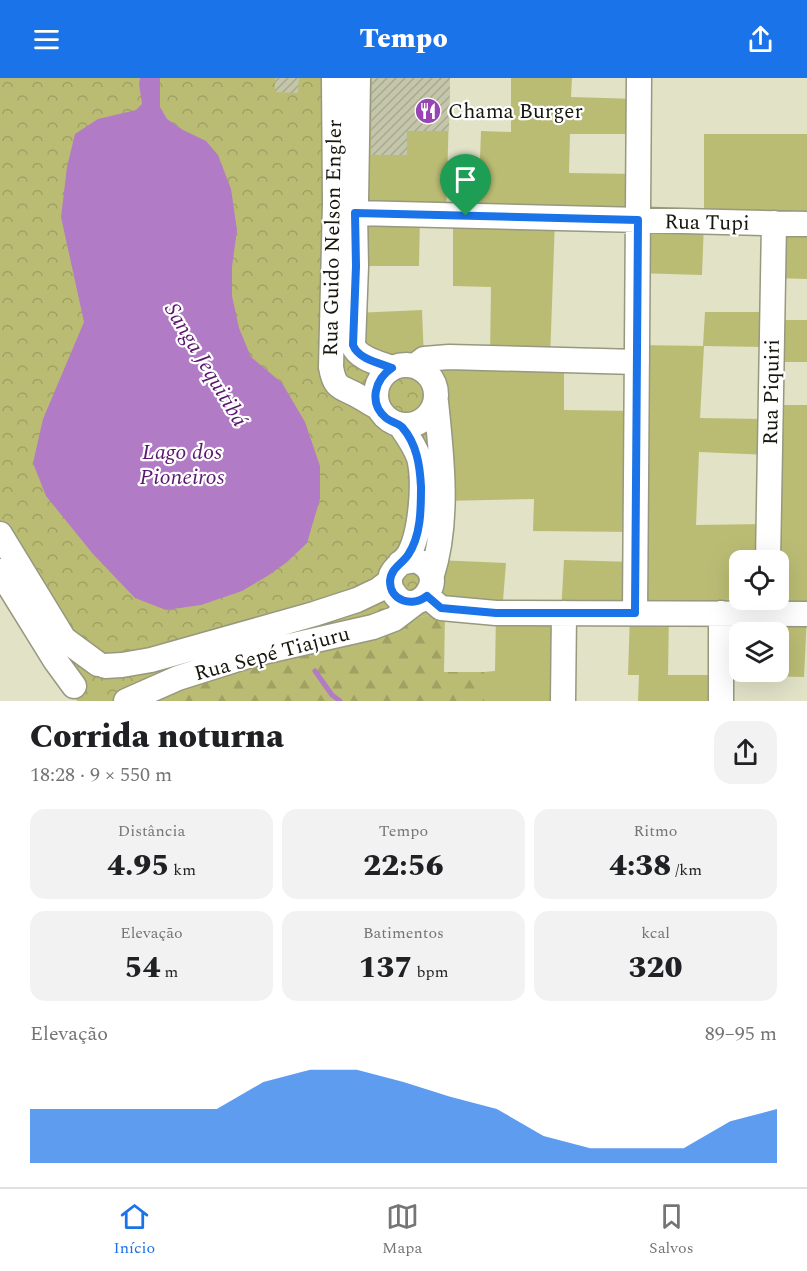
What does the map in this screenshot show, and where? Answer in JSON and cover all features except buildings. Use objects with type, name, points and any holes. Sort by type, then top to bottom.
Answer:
[{"type":"street","name":"Rua Guido Nelson Engler","points":[[334,78],[335,203],[331,367],[335,383],[339,388],[378,407]]},
{"type":"street","points":[[358,78],[353,345],[355,351],[361,355],[404,367],[425,371],[435,394],[426,418],[410,426],[391,422],[383,416],[375,400],[377,384],[381,378],[404,367],[424,359],[449,357],[637,362]]},
{"type":"street","points":[[635,613],[639,78]]},
{"type":"street","name":"Rua Tupi","points":[[355,213],[807,224]]},
{"type":"street","name":"Rua Piquiri","points":[[768,550],[774,223]]},
{"type":"street","points":[[425,591],[437,560],[442,501],[440,438],[435,394],[438,367],[449,357]]},
{"type":"street","points":[[75,693],[75,679],[84,668],[151,660],[314,614],[357,600],[378,590],[408,555],[417,531],[421,496],[419,458],[400,425]]},
{"type":"street","points":[[0,534],[64,639],[117,674],[122,694],[119,701]]},
{"type":"street","points":[[425,591],[400,599],[391,588],[395,572],[415,560],[423,563],[425,591],[441,608],[453,610],[496,613],[721,613],[744,610]]},
{"type":"street","points":[[0,571],[75,693]]},
{"type":"street","name":"Rua Sepé Tiajuru","points":[[126,701],[178,678],[254,654],[373,627],[394,619],[425,591]]},
{"type":"street","points":[[785,610],[807,614]]},
{"type":"street","points":[[563,701],[564,613]]},
{"type":"street","points":[[721,613],[721,701]]},
{"type":"green space","points":[[0,78],[358,78],[353,345],[401,365],[409,365],[425,371],[435,385],[434,614],[254,654],[126,701],[77,701],[0,571]]},
{"type":"green space","points":[[358,78],[450,78],[446,216],[420,216],[419,266],[356,266]]},
{"type":"green space","points":[[511,78],[572,78],[571,97],[638,99],[638,134],[570,134],[569,173],[638,174],[638,220],[555,219],[550,360],[564,361],[564,410],[636,411],[637,345],[703,346],[705,312],[772,312],[772,320],[807,320],[807,362],[771,362],[771,347],[704,346],[700,418],[770,419],[771,405],[807,405],[807,614],[804,677],[789,677],[789,622],[729,622],[729,675],[722,675],[721,701],[638,701],[639,675],[628,675],[630,613],[564,613],[563,701],[484,701],[484,672],[495,671],[496,614],[445,613],[433,582],[437,560],[506,563],[502,613],[561,613],[564,560],[635,562],[635,532],[533,531],[534,499],[442,501],[435,385],[438,367],[490,358],[491,287],[453,286],[453,216],[478,216],[481,131],[511,132]],"holes":[[[699,452],[770,455],[769,524],[696,525]],[[669,613],[721,613],[721,675],[668,675]]]},
{"type":"green space","points":[[704,134],[807,134],[807,279],[773,278],[774,224],[704,222]]},
{"type":"green space","points":[[638,220],[704,222],[702,275],[637,273]]},
{"type":"green space","points":[[422,310],[424,359],[415,366],[401,365],[361,355],[355,313]]},
{"type":"green space","points":[[445,613],[444,672],[484,672],[484,701],[126,701],[254,654]]},
{"type":"water","name":"Lago dos Pioneiros","points":[[140,78],[160,78],[160,107],[167,119],[206,141],[218,155],[231,189],[237,230],[232,267],[232,296],[239,328],[251,357],[282,383],[305,422],[320,466],[320,499],[307,543],[287,562],[242,591],[201,605],[166,610],[135,598],[93,554],[46,496],[33,463],[43,419],[84,322],[61,217],[67,167],[75,134],[98,119],[136,110],[142,104]]},
{"type":"waterway","name":"Sanga Jequitibá","points":[[315,671],[332,695],[340,701]]},
{"type":"place","name":"Chama Burger","points":[[428,111]]},
{"type":"route","points":[[355,213],[466,216],[638,220],[635,613],[496,613],[453,610],[441,608],[427,596],[415,603],[406,602],[394,594],[391,588],[392,574],[408,555],[417,531],[420,516],[419,458],[412,442],[400,425],[383,416],[375,400],[377,384],[392,368],[361,355],[355,351],[353,345],[356,266],[355,213]]}]
